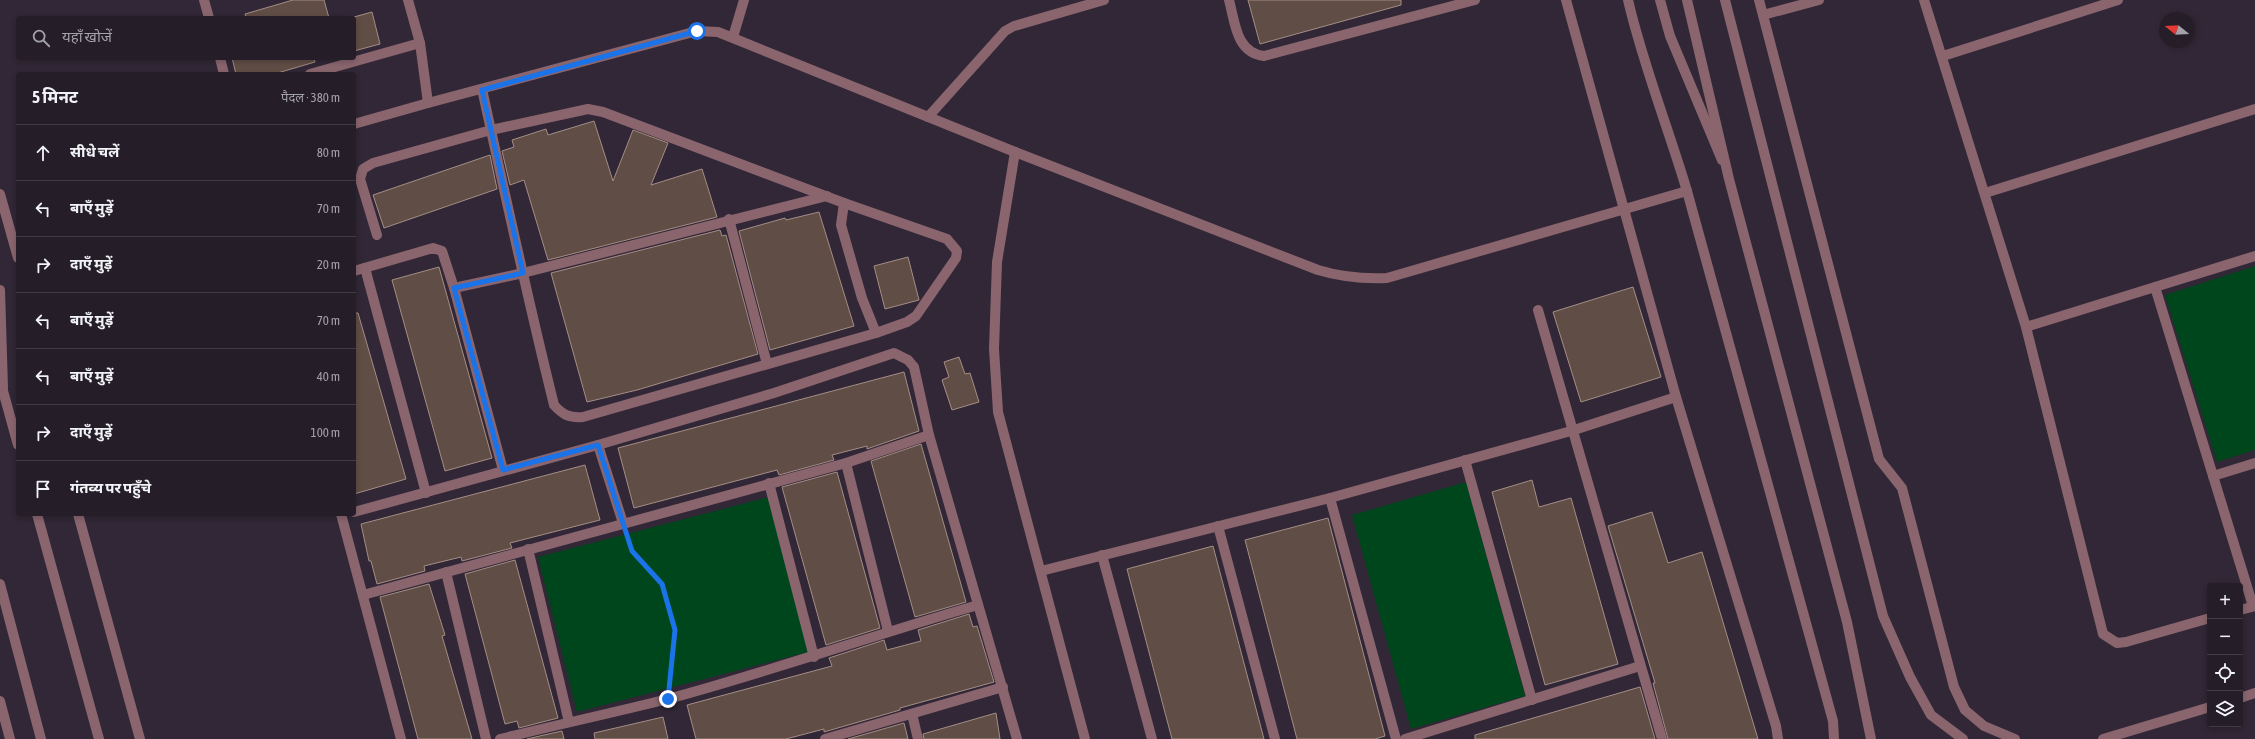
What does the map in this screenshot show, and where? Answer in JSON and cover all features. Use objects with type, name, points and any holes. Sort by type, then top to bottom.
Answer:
[{"type":"street","points":[[408,0],[420,44],[428,103]]},
{"type":"street","points":[[733,37],[744,0]]},
{"type":"street","points":[[928,117],[1005,31],[1014,26],[1104,0]]},
{"type":"street","points":[[1229,0],[1240,40],[1246,50],[1254,55],[1264,56],[1475,0]]},
{"type":"street","points":[[1566,0],[1676,397],[1776,726],[1778,739]]},
{"type":"street","points":[[1628,0],[1636,30],[1687,191],[1833,721],[1834,739]]},
{"type":"street","points":[[1660,0],[1670,36],[1729,179]]},
{"type":"street","points":[[1687,0],[1729,179],[1847,622],[1871,739]]},
{"type":"street","points":[[1724,0],[1883,616],[1910,677],[1931,715],[1963,739]]},
{"type":"street","points":[[1759,0],[1879,459],[1902,488],[1954,687],[1965,710],[1984,726],[2015,739]]},
{"type":"street","points":[[1763,15],[1818,0]]},
{"type":"street","points":[[1924,0],[1943,56],[2026,327],[2103,634],[2118,643],[2126,642],[2207,619]]},
{"type":"street","points":[[1943,56],[2118,0]]},
{"type":"street","points":[[207,1],[209,16]]},
{"type":"street","points":[[356,123],[697,31],[707,30],[733,37],[1015,152],[1318,270],[1337,276],[1367,279],[1387,278],[1687,191]]},
{"type":"street","points":[[317,72],[420,44]]},
{"type":"street","points":[[220,60],[224,72]]},
{"type":"street","points":[[377,235],[360,179],[363,169],[373,163],[491,130],[588,109],[603,112],[844,203],[947,239],[957,251],[953,264],[916,316],[907,322],[876,334],[583,417],[570,418],[561,413],[554,405],[523,273],[491,130],[482,90]]},
{"type":"street","points":[[1985,193],[2255,109]]},
{"type":"street","points":[[1015,152],[997,262],[994,349],[998,412],[1085,739]]},
{"type":"street","points":[[0,194],[14,221],[16,240]]},
{"type":"street","points":[[454,288],[523,273],[729,219],[827,196]]},
{"type":"street","points":[[844,203],[841,225],[862,298],[876,334]]},
{"type":"street","points":[[729,219],[767,364]]},
{"type":"street","points":[[356,270],[433,248],[439,249],[445,256],[503,470]]},
{"type":"street","points":[[2026,327],[2255,256]]},
{"type":"street","points":[[365,268],[426,492]]},
{"type":"street","points":[[2155,287],[2254,606],[2243,609]]},
{"type":"street","points":[[0,290],[3,392]]},
{"type":"street","points":[[1538,310],[1571,432],[1662,739]]},
{"type":"street","points":[[356,511],[598,445],[774,393],[894,353],[908,360],[914,367],[929,435],[1017,739]]},
{"type":"street","points":[[0,380],[16,438]]},
{"type":"street","points":[[1041,571],[1330,498],[1571,432],[1676,397]]},
{"type":"street","points":[[363,595],[846,462],[929,435]]},
{"type":"street","points":[[598,445],[623,523]]},
{"type":"street","points":[[1465,460],[1532,700]]},
{"type":"street","points":[[846,462],[888,631]]},
{"type":"street","points":[[2213,476],[2255,463]]},
{"type":"street","points":[[769,483],[814,657]]},
{"type":"street","points":[[1330,498],[1396,739]]},
{"type":"street","points":[[38,516],[99,739]]},
{"type":"street","points":[[79,516],[140,739]]},
{"type":"street","points":[[343,516],[401,739]]},
{"type":"street","points":[[1218,526],[1276,739]]},
{"type":"street","points":[[528,549],[569,722]]},
{"type":"street","points":[[1102,555],[1152,739]]},
{"type":"street","points":[[446,572],[486,739]]},
{"type":"street","points":[[0,584],[41,739]]},
{"type":"street","points":[[500,739],[668,699],[814,657],[888,631],[978,605]]},
{"type":"street","points":[[1405,739],[1640,666]]},
{"type":"street","points":[[829,738],[1003,687]]},
{"type":"street","points":[[2243,697],[2255,693]]},
{"type":"street","points":[[0,700],[10,739]]},
{"type":"street","points":[[2103,739],[2207,708]]},
{"type":"street","points":[[912,714],[918,739]]},
{"type":"path","points":[[623,523],[632,551],[662,584],[675,630],[668,699]]},
{"type":"green space","points":[[2255,266],[2255,450],[2217,462],[2165,295]]},
{"type":"green space","points":[[1466,482],[1525,696],[1411,729],[1352,515]]},
{"type":"green space","points":[[769,497],[808,652],[577,712],[538,557]]},
{"type":"building","points":[[293,0],[324,0],[328,16],[246,16],[245,14]]},
{"type":"building","points":[[1248,0],[1401,0],[1401,5],[1260,44]]},
{"type":"building","points":[[372,12],[380,44],[356,50],[356,16]]},
{"type":"building","points":[[232,60],[314,60],[315,62],[281,72],[236,72]]},
{"type":"building","points":[[594,121],[613,181],[633,130],[668,143],[651,185],[702,169],[717,217],[548,260],[524,180],[510,185],[502,151],[514,147],[512,140],[546,129],[548,135]]},
{"type":"building","points":[[490,155],[497,189],[384,228],[373,195]]},
{"type":"building","points":[[819,212],[854,326],[770,350],[739,231],[785,218],[786,220]]},
{"type":"building","points":[[720,230],[722,236],[726,235],[758,354],[637,390],[587,402],[551,273]]},
{"type":"building","points":[[908,257],[919,300],[885,309],[874,266]]},
{"type":"building","points":[[439,267],[492,458],[445,471],[392,280]]},
{"type":"building","points":[[1633,287],[1661,377],[1581,402],[1553,312]]},
{"type":"building","points":[[356,313],[358,313],[406,479],[356,493]]},
{"type":"building","points":[[959,357],[965,374],[970,373],[979,402],[952,410],[942,380],[949,377],[944,362]]},
{"type":"building","points":[[904,372],[919,431],[867,449],[867,446],[832,455],[834,460],[779,475],[777,470],[634,508],[618,448]]},
{"type":"building","points":[[921,444],[966,602],[915,617],[871,461]]},
{"type":"building","points":[[585,465],[600,520],[510,543],[512,548],[462,561],[461,557],[424,566],[425,571],[377,584],[371,561],[369,561],[361,524]]},
{"type":"building","points":[[837,472],[880,628],[826,645],[782,487]]},
{"type":"building","points":[[1532,480],[1539,507],[1571,498],[1618,664],[1545,685],[1492,492]]},
{"type":"building","points":[[1652,512],[1668,563],[1702,552],[1758,739],[1668,739],[1653,683],[1655,683],[1608,526]]},
{"type":"building","points":[[1328,518],[1385,736],[1375,739],[1297,739],[1245,540]]},
{"type":"building","points":[[1213,546],[1264,739],[1172,739],[1127,569]]},
{"type":"building","points":[[515,560],[558,718],[519,728],[517,721],[505,724],[465,574]]},
{"type":"building","points":[[429,584],[445,635],[442,636],[472,739],[418,739],[380,597]]},
{"type":"building","points":[[969,614],[973,627],[977,626],[994,682],[900,708],[900,710],[824,732],[824,729],[786,739],[696,739],[687,705],[832,666],[829,658],[884,640],[887,650],[921,641],[918,630]]},
{"type":"building","points":[[1640,687],[1655,739],[1475,739],[1475,735]]},
{"type":"building","points":[[996,713],[1000,739],[924,739],[923,734]]},
{"type":"building","points":[[663,717],[668,739],[595,739],[594,733]]},
{"type":"building","points":[[904,723],[908,739],[848,739]]},
{"type":"building","points":[[562,731],[564,739],[527,739],[544,735]]},
{"type":"route","points":[[668,699],[675,630],[662,584],[632,551],[598,445],[503,470],[454,288],[523,273],[482,90],[697,31]]}]
